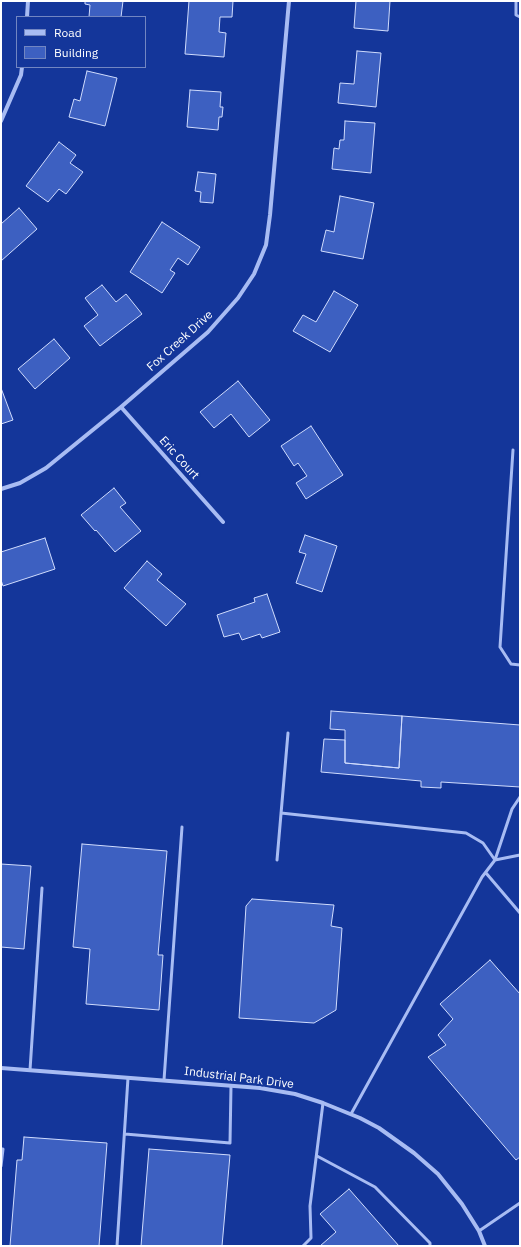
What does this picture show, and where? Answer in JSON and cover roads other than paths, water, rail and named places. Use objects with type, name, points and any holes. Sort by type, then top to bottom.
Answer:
[{"type":"street","points":[[27,16],[28,1]]},
{"type":"street","name":"Fox Creek Drive","points":[[1,489],[20,483],[46,468],[121,407],[208,332],[238,298],[254,274],[266,245],[270,215],[289,1]]},
{"type":"street","points":[[1,121],[21,75],[22,68]]},
{"type":"street","name":"Eric Court","points":[[121,407],[223,522]]},
{"type":"street","name":"Industrial Park Drive","points":[[1,1068],[260,1088],[295,1094],[323,1103],[351,1114],[379,1128],[414,1152],[438,1174],[462,1204],[479,1231],[485,1246]]},
{"type":"lane","points":[[516,1],[516,15],[520,17]]},
{"type":"lane","points":[[513,450],[500,648],[511,664],[520,665]]},
{"type":"lane","points":[[277,860],[288,733]]},
{"type":"lane","points":[[351,1114],[486,873],[495,860],[512,809],[520,797]]},
{"type":"lane","points":[[281,813],[466,833],[483,843],[495,860]]},
{"type":"lane","points":[[164,1080],[182,827]]},
{"type":"lane","points":[[495,860],[520,855]]},
{"type":"lane","points":[[486,873],[520,913]]},
{"type":"lane","points":[[30,1070],[42,888]]},
{"type":"lane","points":[[117,1246],[128,1078]]},
{"type":"lane","points":[[125,1134],[230,1143],[231,1086]]},
{"type":"lane","points":[[303,1246],[311,1238],[310,1206],[323,1103]]},
{"type":"lane","points":[[1,1149],[1,1166]]},
{"type":"lane","points":[[317,1156],[375,1187],[430,1243],[430,1246]]},
{"type":"lane","points":[[479,1231],[520,1203]]}]
